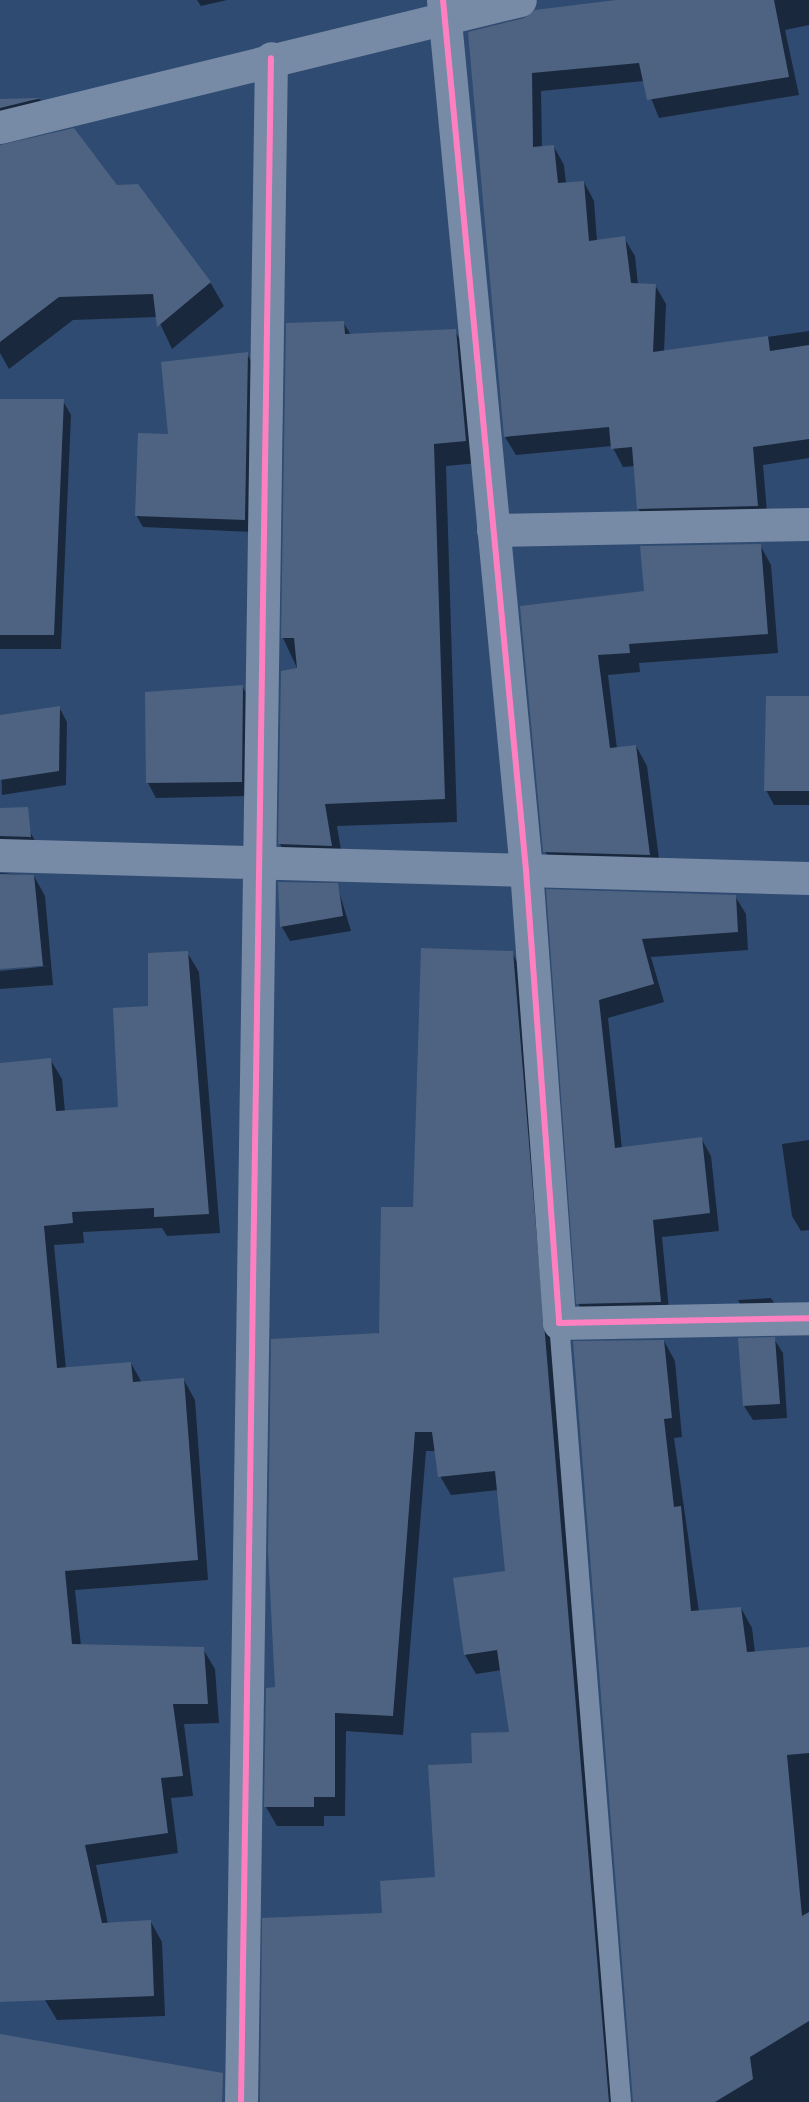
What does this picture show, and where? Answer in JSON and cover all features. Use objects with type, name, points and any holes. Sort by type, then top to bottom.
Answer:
[{"type":"street","points":[[0,127],[272,58],[442,8],[520,0]]},
{"type":"street","points":[[442,8],[526,870],[559,1323],[809,1318]]},
{"type":"street","points":[[240,2102],[272,58]]},
{"type":"street","points":[[493,530],[809,524]]},
{"type":"street","points":[[0,855],[809,879]]},
{"type":"lane","points":[[559,1323],[621,2102]]},
{"type":"building","points":[[616,0],[774,0],[789,77],[647,100],[639,63],[532,73],[533,147],[554,145],[558,183],[584,181],[589,241],[625,236],[631,283],[656,284],[653,352],[768,336],[770,351],[809,345],[809,439],[753,447],[758,506],[637,509],[632,447],[611,449],[609,427],[504,437],[468,32],[524,18],[535,10]]},
{"type":"building","points":[[41,98],[0,108],[0,99]]},
{"type":"building","points":[[74,128],[117,185],[138,184],[211,282],[157,327],[153,294],[59,297],[0,342],[0,145]]},
{"type":"building","points":[[344,321],[345,334],[456,329],[466,441],[434,444],[445,799],[325,804],[332,846],[278,844],[281,671],[297,668],[294,638],[281,638],[286,323]]},
{"type":"building","points":[[248,352],[245,520],[135,516],[138,433],[168,434],[161,362]]},
{"type":"building","points":[[0,399],[64,399],[54,635],[0,635]]},
{"type":"building","points":[[761,544],[768,634],[629,644],[630,653],[598,655],[610,748],[636,745],[650,855],[543,852],[520,606],[644,591],[640,546]]},
{"type":"building","points":[[243,685],[242,782],[146,783],[145,692]]},
{"type":"building","points":[[766,696],[809,696],[809,791],[764,791]]},
{"type":"building","points":[[60,706],[59,771],[0,780],[0,715]]},
{"type":"building","points":[[28,807],[31,837],[0,836],[0,808]]},
{"type":"building","points":[[0,874],[34,875],[43,966],[0,969]]},
{"type":"building","points":[[278,882],[338,883],[343,916],[280,927]]},
{"type":"building","points":[[546,889],[736,895],[738,932],[642,939],[654,984],[599,1000],[615,1148],[702,1137],[710,1213],[653,1220],[661,1302],[576,1304]]},
{"type":"building","points":[[421,948],[513,951],[609,2102],[260,2102],[262,1918],[382,1913],[380,1881],[435,1877],[428,1765],[472,1763],[471,1733],[509,1732],[497,1650],[464,1655],[453,1578],[505,1571],[495,1471],[438,1477],[432,1432],[415,1432],[393,1716],[335,1713],[335,1797],[314,1797],[314,1807],[264,1807],[266,1688],[275,1687],[268,1551],[271,1339],[379,1333],[381,1207],[413,1207]]},
{"type":"building","points":[[188,951],[209,1214],[154,1217],[154,1208],[72,1212],[73,1223],[44,1226],[57,1368],[131,1362],[133,1382],[184,1378],[198,1560],[65,1571],[72,1644],[204,1647],[208,1704],[173,1704],[183,1776],[161,1778],[168,1833],[85,1845],[102,1923],[151,1920],[154,1996],[0,2002],[0,1063],[51,1058],[56,1111],[118,1107],[113,1008],[148,1006],[148,953]]},
{"type":"building","points":[[775,1337],[780,1404],[743,1406],[738,1338]]},
{"type":"building","points":[[664,1340],[672,1418],[664,1419],[674,1507],[681,1506],[691,1611],[741,1607],[747,1652],[809,1647],[809,1753],[787,1755],[802,1916],[809,1912],[809,2021],[750,2057],[753,2079],[715,2102],[633,2102],[573,1341]]},
{"type":"building","points":[[0,2034],[223,2073],[222,2102],[0,2102]]},
{"type":"cycle path","points":[[443,0],[526,870],[559,1323],[809,1318]]},
{"type":"cycle path","points":[[241,2102],[271,58]]}]
